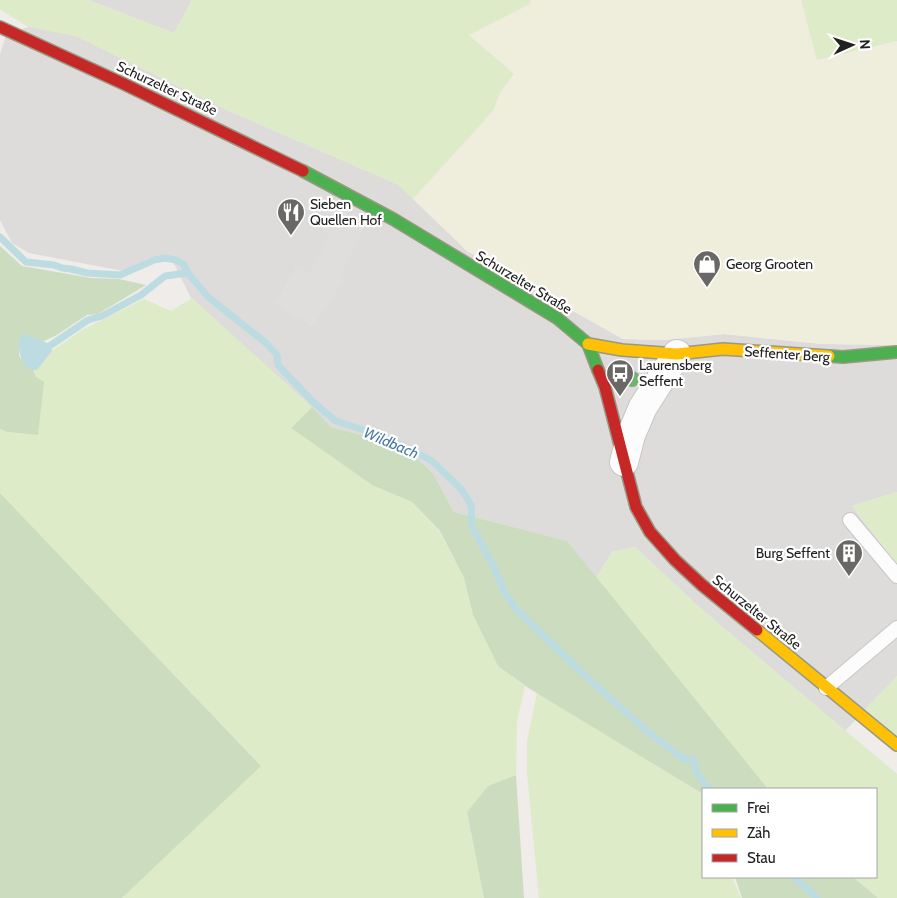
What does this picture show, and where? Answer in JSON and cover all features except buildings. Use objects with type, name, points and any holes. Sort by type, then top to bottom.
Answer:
[{"type":"street","name":"Schurzelter Straße","points":[[0,27],[227,133],[385,215],[557,318],[574,331],[588,344],[605,387],[636,507],[650,532],[675,560],[702,585],[897,745]]},
{"type":"street","name":"Seffenter Berg","points":[[588,344],[622,350],[677,354],[723,349],[843,357],[897,352]]},
{"type":"street","points":[[624,462],[630,435],[643,407],[677,354]]},
{"type":"lane","points":[[850,520],[897,576]]},
{"type":"lane","points":[[826,688],[897,628]]},
{"type":"shaded area","points":[[0,0],[58,0],[76,36],[225,109],[399,185],[467,251],[623,339],[665,340],[724,334],[822,344],[897,345],[897,492],[852,506],[897,564],[897,676],[845,731],[699,607],[635,547],[612,552],[596,578],[566,541],[454,512],[433,473],[403,446],[331,427],[192,300],[170,256],[149,258],[123,271],[29,253],[12,243],[0,220],[0,54],[7,33],[29,27],[0,9]]},
{"type":"shaded area","points":[[88,0],[192,0],[174,33]]},
{"type":"shaded area","points":[[336,206],[366,225],[340,275],[345,279],[312,327],[275,304],[296,266],[310,273],[329,236],[323,232]]},
{"type":"green space","points":[[0,0],[88,0],[174,33],[192,0],[531,0],[530,4],[469,35],[514,74],[501,91],[493,111],[413,199],[399,185],[225,109],[76,36],[29,27],[0,9]]},
{"type":"green space","points":[[531,0],[801,0],[817,60],[897,41],[897,345],[822,344],[724,334],[665,340],[623,339],[467,251],[413,199],[493,111],[501,91],[514,74],[469,35],[530,4]]},
{"type":"green space","points":[[801,0],[897,0],[897,41],[817,60]]},
{"type":"green space","points":[[0,246],[22,266],[91,278],[119,279],[146,285],[98,314],[87,315],[44,341],[19,340],[19,356],[33,370],[36,377],[44,382],[38,435],[7,432],[0,429]]},
{"type":"green space","points":[[192,298],[312,407],[291,428],[372,485],[412,502],[440,532],[464,578],[473,615],[498,666],[525,686],[517,721],[516,775],[488,786],[467,812],[484,898],[122,898],[261,766],[0,493],[0,429],[7,432],[38,435],[36,377],[33,370],[37,370],[52,351],[82,330],[144,299],[171,311]]},
{"type":"green space","points":[[312,407],[331,427],[403,446],[433,473],[454,512],[567,541],[767,788],[702,788],[702,793],[530,689],[498,666],[473,615],[464,578],[440,531],[412,502],[372,485],[291,428]]},
{"type":"green space","points":[[897,492],[897,564],[852,506]]},
{"type":"green space","points":[[0,493],[261,766],[122,898],[0,898]]},
{"type":"green space","points":[[635,547],[699,607],[897,774],[897,898],[878,898],[854,878],[877,878],[877,788],[767,788],[596,578],[612,552]]},
{"type":"green space","points":[[897,676],[897,736],[865,709]]},
{"type":"green space","points":[[537,693],[702,793],[702,878],[732,878],[741,898],[539,898],[527,772],[527,741]]},
{"type":"green space","points":[[516,775],[524,898],[484,898],[467,812],[488,786]]},
{"type":"green space","points":[[735,878],[854,878],[878,898],[742,898]]},
{"type":"water","points":[[25,333],[51,345],[52,351],[37,370],[31,370],[21,357],[19,340]]},
{"type":"waterway","points":[[0,237],[26,262],[54,265],[87,273],[120,275],[154,260],[165,258],[176,260],[183,264],[188,273]]},
{"type":"waterway","name":"Wildbach","points":[[51,345],[88,320],[102,316],[141,295],[165,276],[188,273],[208,297],[266,343],[277,355],[278,365],[313,402],[336,421],[379,435],[432,461],[462,490],[471,505],[472,527],[492,563],[505,593],[517,610],[582,673],[653,736],[684,759],[694,760],[697,774],[709,788]]},
{"type":"waterway","name":"Wildbach","points":[[795,878],[817,898]]},
{"type":"traffic: fast","points":[[303,171],[393,219],[557,318],[588,344],[598,370]]},
{"type":"traffic: fast","points":[[829,356],[843,357],[897,352]]},
{"type":"traffic: slow","points":[[588,344],[622,350],[677,354],[723,349],[829,356]]},
{"type":"traffic: slow","points":[[757,630],[897,745]]},
{"type":"traffic: jam","points":[[0,27],[124,84],[303,171]]},
{"type":"traffic: jam","points":[[598,370],[605,387],[636,507],[650,532],[675,560],[702,585],[757,630]]},
{"type":"place","name":"Sieben Quellen Hof","points":[[291,236]]},
{"type":"place","name":"Georg Grooten","points":[[707,288]]},
{"type":"place","name":"Laurensberg Seffent","points":[[620,397]]},
{"type":"place","name":"Burg Seffent","points":[[849,577]]}]
